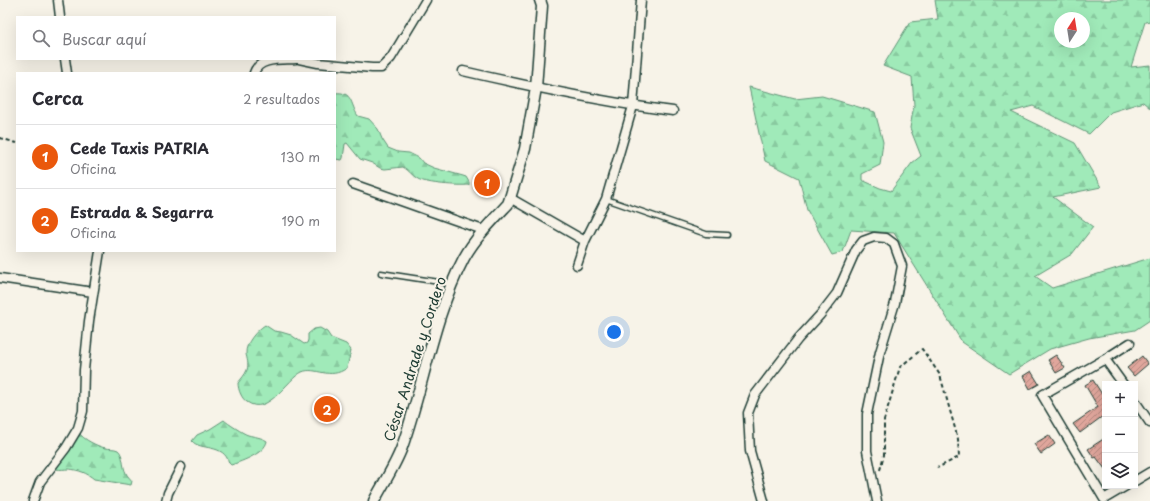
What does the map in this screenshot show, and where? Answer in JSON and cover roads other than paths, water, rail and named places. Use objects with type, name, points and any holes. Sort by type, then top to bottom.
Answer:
[{"type":"street","points":[[58,0],[60,16]]},
{"type":"street","points":[[302,60],[318,63],[380,68],[391,58],[426,0]]},
{"type":"street","name":"César Andrade y Cordero","points":[[374,501],[402,448],[441,314],[464,257],[483,230],[508,204],[510,198],[525,149],[536,88],[542,6],[540,0]]},
{"type":"street","points":[[577,265],[586,241],[606,199],[633,106],[641,0]]},
{"type":"street","points":[[65,60],[67,72]]},
{"type":"street","points":[[254,72],[256,66],[266,61],[282,60]]},
{"type":"street","points":[[463,71],[536,88],[633,106],[673,111]]},
{"type":"street","points":[[352,184],[483,230]]},
{"type":"street","points":[[510,198],[586,241]]},
{"type":"street","points":[[764,501],[750,451],[748,413],[754,395],[798,339],[820,315],[837,293],[856,250],[863,241],[874,237],[886,238],[894,244],[902,266],[896,303],[880,352],[867,414],[867,451],[877,501]]},
{"type":"street","points":[[33,501],[40,482],[66,448],[78,428],[83,411],[85,363],[93,292],[100,252]]},
{"type":"street","points":[[0,278],[93,292]]},
{"type":"street","points":[[1121,489],[1104,499],[1042,395],[1106,359],[1130,343]]},
{"type":"street","points":[[1106,359],[1121,381]]},
{"type":"street","points":[[1138,405],[1150,423]]},
{"type":"street","points":[[166,501],[168,493],[181,467]]},
{"type":"street","points":[[1138,479],[1150,472]]},
{"type":"lane","points":[[606,199],[706,234],[727,235]]},
{"type":"lane","points":[[381,273],[452,284]]},
{"type":"place","name":"Cede Taxis PATRIA","points":[[487,183]]},
{"type":"place","name":"Estrada & Segarra","points":[[327,409]]}]
